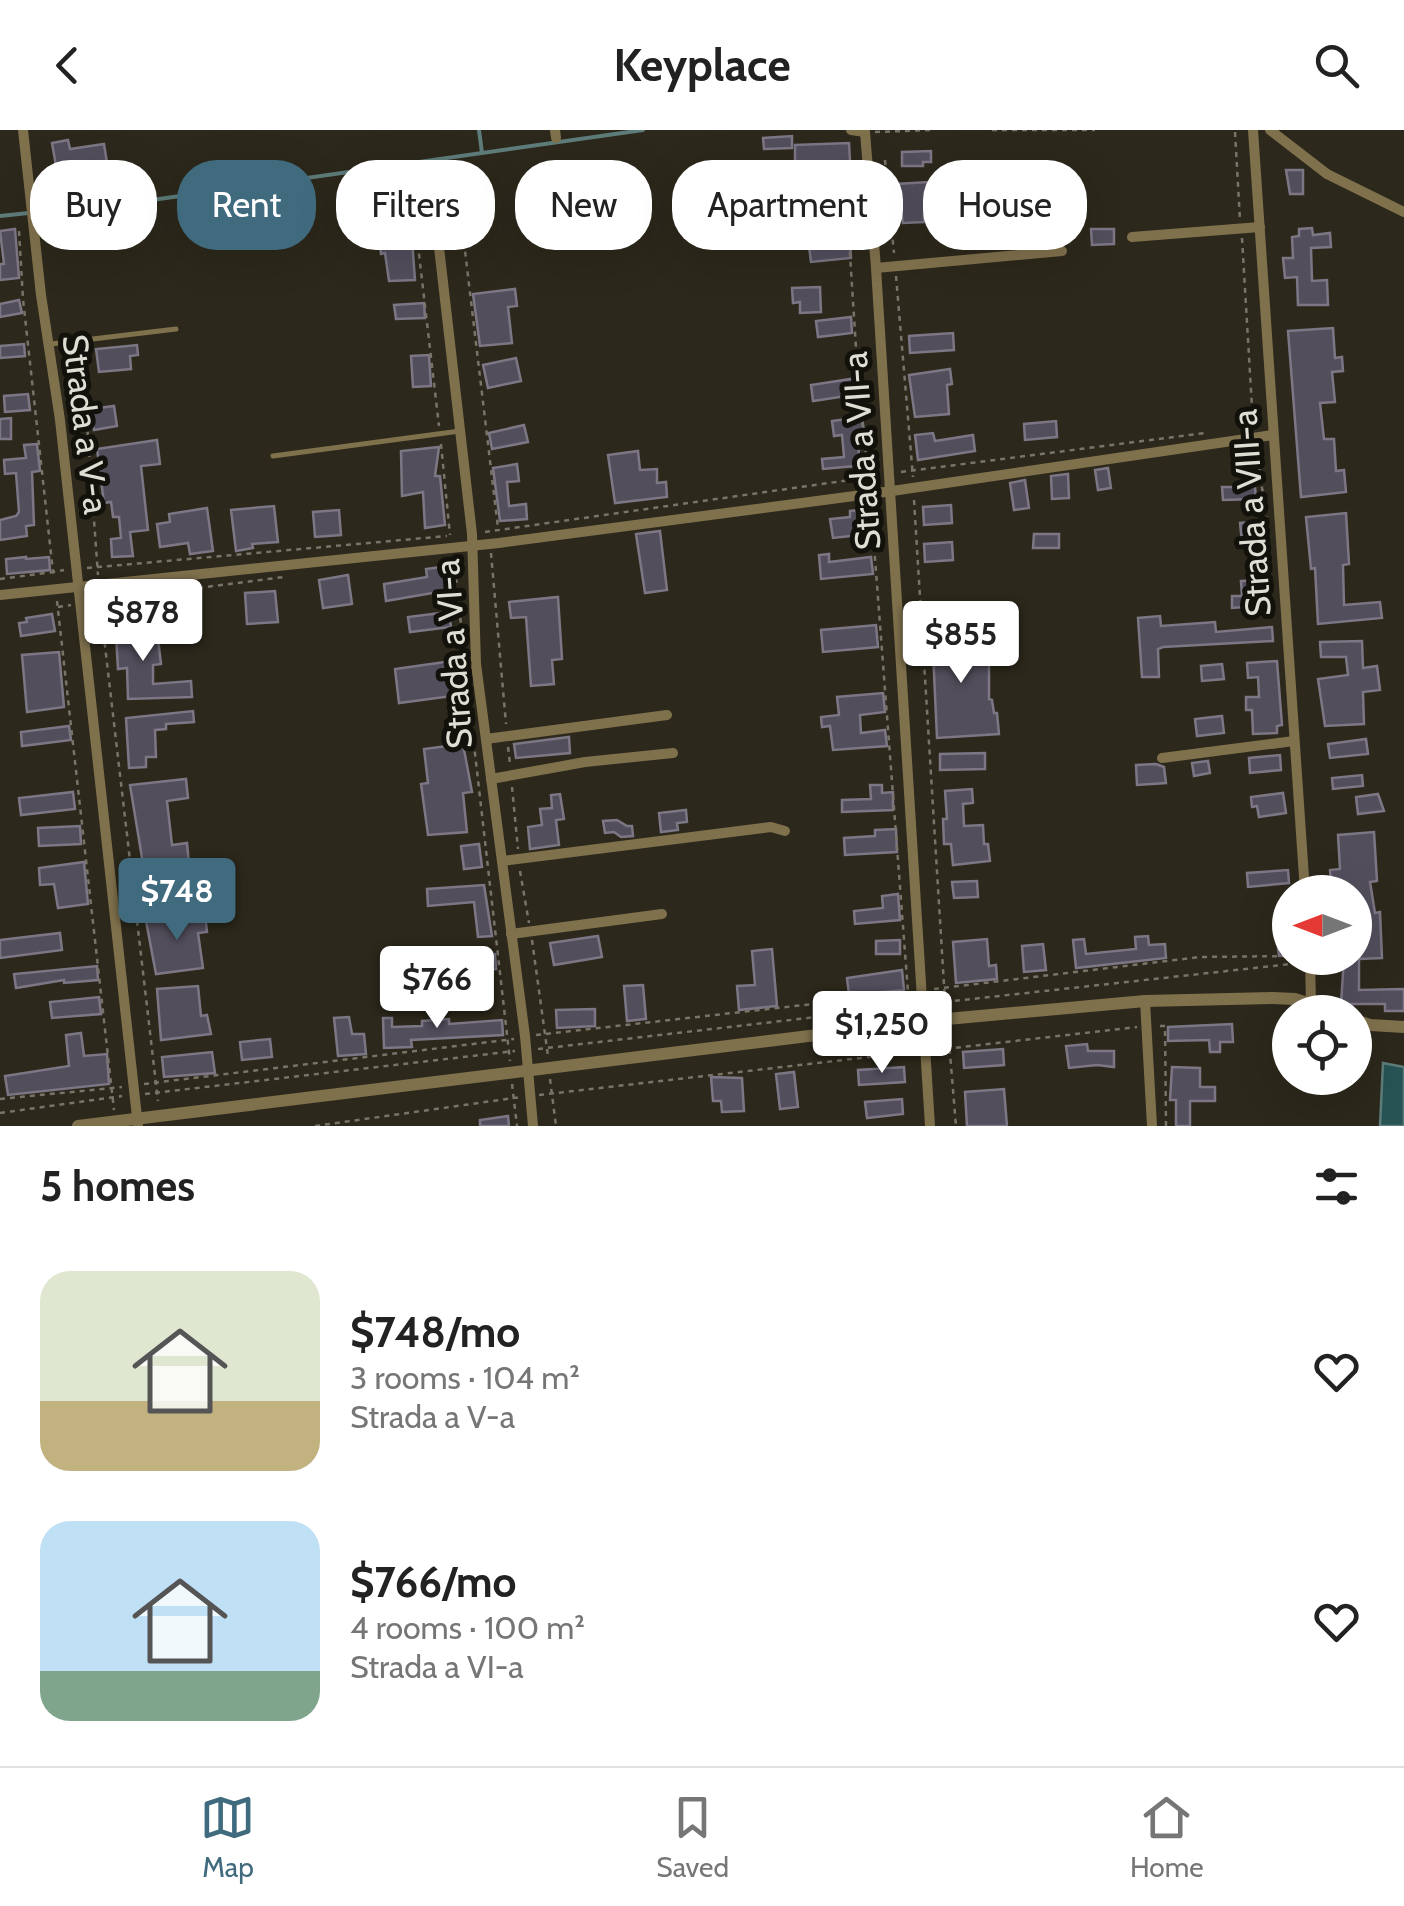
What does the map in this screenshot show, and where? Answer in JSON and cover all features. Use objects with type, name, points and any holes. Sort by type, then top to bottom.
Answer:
[{"type":"street","name":"Strada a V-a","points":[[24,130],[30,177]]},
{"type":"street","points":[[852,130],[865,132]]},
{"type":"street","name":"Strada a VIII-a","points":[[1254,130],[1305,875]]},
{"type":"street","points":[[1270,130],[1327,174],[1404,212]]},
{"type":"street","name":"Strada a VII-a","points":[[865,132],[892,474],[930,1126]]},
{"type":"street","points":[[1132,237],[1260,228]]},
{"type":"street","name":"Strada a V-a","points":[[38,250],[137,1122]]},
{"type":"street","name":"Strada a VI-a","points":[[439,250],[472,540],[476,664],[525,1036],[533,1126]]},
{"type":"street","points":[[876,268],[1062,250]]},
{"type":"street","points":[[0,595],[472,540],[498,543],[1273,435]]},
{"type":"street","points":[[486,739],[666,715]]},
{"type":"street","points":[[1162,758],[1294,740]]},
{"type":"street","points":[[490,778],[673,753]]},
{"type":"street","points":[[502,861],[772,828],[784,831]]},
{"type":"street","points":[[511,934],[662,914]]},
{"type":"street","points":[[78,1126],[137,1122],[159,1115],[947,1019],[1145,1000],[1272,998]]},
{"type":"street","points":[[1145,1000],[1152,1126]]},
{"type":"street","points":[[1372,1025],[1404,1027]]},
{"type":"lane","points":[[48,344],[176,329]]},
{"type":"lane","points":[[274,456],[460,431]]},
{"type":"path","points":[[865,132],[933,130]]},
{"type":"path","points":[[992,130],[1095,130]]},
{"type":"path","points":[[1235,132],[1255,437],[1269,534]]},
{"type":"path","points":[[19,231],[23,299],[115,1121]]},
{"type":"path","points":[[465,250],[498,530],[498,543],[490,552],[518,860],[556,1126]]},
{"type":"path","points":[[850,250],[908,994]]},
{"type":"path","points":[[894,250],[913,471],[945,1002]]},
{"type":"path","points":[[84,382],[97,566],[159,1115]]},
{"type":"path","points":[[0,580],[97,566],[472,540],[498,530],[1215,432]]},
{"type":"path","points":[[0,1113],[113,1098],[155,1083],[525,1036],[908,994],[1200,956],[1272,956]]},
{"type":"path","points":[[0,1099],[112,1088],[158,1092],[1272,963]]},
{"type":"path","points":[[947,1019],[956,1126]]},
{"type":"path","points":[[314,1126],[529,1096],[1165,1026],[1166,1126]]},
{"type":"water","points":[[1383,1063],[1404,1067],[1404,1126],[1380,1126]]},
{"type":"building","points":[[792,136],[792,148],[764,149],[763,138]]},
{"type":"building","points":[[68,140],[70,149],[104,144],[107,160],[55,160],[52,143]]},
{"type":"building","points":[[849,143],[850,160],[795,160],[795,145]]},
{"type":"building","points":[[931,151],[931,160],[923,160],[923,166],[903,166],[902,152]]},
{"type":"building","points":[[1286,170],[1303,170],[1303,194],[1290,194]]},
{"type":"building","points":[[923,182],[923,222],[903,223],[903,184]]},
{"type":"building","points":[[1312,228],[1313,235],[1330,233],[1331,247],[1311,248],[1312,281],[1327,280],[1328,305],[1298,305],[1297,277],[1285,278],[1283,258],[1293,258],[1292,237],[1299,236],[1299,229]]},
{"type":"building","points":[[15,229],[19,278],[0,280],[0,264],[4,264],[0,231]]},
{"type":"building","points":[[1091,229],[1114,229],[1114,244],[1092,245]]},
{"type":"building","points":[[381,250],[413,250],[415,280],[389,281],[385,253],[381,254]]},
{"type":"building","points":[[810,250],[850,250],[851,258],[811,262]]},
{"type":"building","points":[[820,287],[821,312],[800,313],[800,302],[793,303],[792,288]]},
{"type":"building","points":[[515,289],[517,306],[508,307],[512,343],[480,346],[473,294]]},
{"type":"building","points":[[19,300],[22,313],[0,317],[0,304]]},
{"type":"building","points":[[424,303],[425,318],[396,319],[394,305]]},
{"type":"building","points":[[851,317],[852,333],[818,337],[816,321]]},
{"type":"building","points":[[1333,328],[1335,358],[1342,357],[1343,371],[1332,372],[1335,402],[1320,403],[1324,439],[1334,439],[1336,471],[1344,470],[1346,492],[1301,497],[1288,331]]},
{"type":"building","points":[[953,333],[954,350],[910,353],[909,336]]},
{"type":"building","points":[[24,344],[25,356],[0,358],[0,346]]},
{"type":"building","points":[[137,345],[138,355],[130,356],[131,369],[99,372],[96,349]]},
{"type":"building","points":[[429,355],[431,386],[413,387],[411,356]]},
{"type":"building","points":[[516,358],[521,381],[488,388],[483,365]]},
{"type":"building","points":[[950,369],[949,414],[915,417],[909,375]]},
{"type":"building","points":[[857,378],[860,394],[813,401],[811,385]]},
{"type":"building","points":[[28,394],[30,410],[5,412],[4,396]]},
{"type":"building","points":[[114,406],[117,426],[94,430],[91,409]]},
{"type":"building","points":[[862,417],[864,432],[857,433],[859,455],[865,455],[866,465],[823,469],[822,459],[844,457],[842,435],[834,436],[832,421]]},
{"type":"building","points":[[11,418],[11,439],[0,439],[0,419]]},
{"type":"building","points":[[1056,421],[1057,437],[1025,440],[1024,424]]},
{"type":"building","points":[[524,425],[528,442],[492,449],[489,433]]},
{"type":"building","points":[[933,433],[935,441],[973,435],[975,451],[918,460],[915,435]]},
{"type":"building","points":[[157,440],[160,464],[141,466],[148,530],[130,532],[133,556],[112,557],[111,539],[121,538],[119,517],[113,517],[111,502],[104,503],[97,449]]},
{"type":"building","points":[[37,444],[40,471],[32,472],[34,525],[26,526],[27,536],[0,540],[0,520],[19,512],[16,473],[5,474],[4,460],[26,458],[24,445]]},
{"type":"building","points":[[439,447],[435,476],[440,476],[445,525],[425,528],[423,492],[402,496],[401,451]]},
{"type":"building","points":[[638,451],[640,470],[657,469],[657,483],[666,482],[667,497],[615,503],[608,455]]},
{"type":"building","points":[[517,464],[519,481],[507,482],[509,506],[526,504],[527,519],[500,521],[493,468]]},
{"type":"building","points":[[1108,468],[1111,488],[1098,490],[1095,470]]},
{"type":"building","points":[[1068,474],[1069,498],[1052,499],[1051,476]]},
{"type":"building","points":[[1025,480],[1029,508],[1014,510],[1010,483]]},
{"type":"building","points":[[1222,487],[1255,487],[1256,499],[1223,500]]},
{"type":"building","points":[[951,505],[952,523],[924,525],[923,507]]},
{"type":"building","points":[[274,506],[278,542],[252,544],[253,548],[236,551],[231,510]]},
{"type":"building","points":[[207,508],[213,551],[190,554],[188,543],[160,547],[157,524],[170,522],[169,514]]},
{"type":"building","points":[[871,509],[869,534],[833,538],[830,519],[850,517],[850,511]]},
{"type":"building","points":[[339,510],[341,535],[315,537],[313,512]]},
{"type":"building","points":[[1346,513],[1349,564],[1343,565],[1344,605],[1380,602],[1382,618],[1318,624],[1315,568],[1311,569],[1306,517]]},
{"type":"building","points":[[1265,521],[1267,539],[1242,542],[1240,523]]},
{"type":"building","points":[[660,531],[667,590],[645,593],[636,534]]},
{"type":"building","points":[[1034,534],[1059,534],[1059,548],[1033,548]]},
{"type":"building","points":[[952,542],[953,560],[925,562],[924,544]]},
{"type":"building","points":[[829,554],[829,562],[871,557],[873,574],[821,579],[819,555]]},
{"type":"building","points":[[49,557],[50,570],[7,574],[6,559]]},
{"type":"building","points":[[426,569],[447,569],[450,590],[386,601],[384,584],[427,577]]},
{"type":"building","points":[[348,575],[352,604],[323,608],[319,580]]},
{"type":"building","points":[[1267,580],[1269,605],[1232,608],[1232,596],[1242,596],[1241,581]]},
{"type":"building","points":[[275,591],[278,622],[247,624],[245,593]]},
{"type":"building","points":[[558,597],[562,659],[552,660],[554,684],[531,686],[526,617],[511,618],[509,602]]},
{"type":"building","points":[[449,612],[451,627],[410,632],[408,617]]},
{"type":"building","points":[[972,613],[974,629],[959,630],[962,664],[989,662],[989,699],[997,713],[999,734],[937,738],[933,652],[950,651],[948,631],[932,633],[930,616]]},
{"type":"building","points":[[52,614],[55,631],[21,636],[19,623],[27,622],[26,618]]},
{"type":"building","points":[[138,616],[141,641],[158,639],[161,664],[153,665],[153,684],[191,681],[192,697],[128,699],[127,668],[118,669],[115,618]]},
{"type":"building","points":[[1160,616],[1161,626],[1215,622],[1216,632],[1272,627],[1273,641],[1163,647],[1158,649],[1159,677],[1142,677],[1138,618]]},
{"type":"building","points":[[876,625],[878,647],[823,652],[821,630]]},
{"type":"building","points":[[1362,641],[1363,668],[1377,666],[1380,690],[1363,692],[1364,724],[1325,726],[1318,679],[1348,675],[1346,657],[1321,657],[1320,642]]},
{"type":"building","points":[[59,652],[64,707],[27,712],[22,655]]},
{"type":"building","points":[[459,660],[460,695],[399,703],[395,669]]},
{"type":"building","points":[[1277,661],[1282,725],[1277,726],[1277,733],[1253,734],[1252,710],[1246,710],[1246,697],[1259,697],[1258,677],[1248,678],[1247,663]]},
{"type":"building","points":[[1222,664],[1224,679],[1202,681],[1201,666]]},
{"type":"building","points":[[883,693],[885,712],[860,715],[861,733],[885,730],[887,746],[833,750],[830,726],[822,727],[821,717],[839,715],[837,697]]},
{"type":"building","points":[[193,711],[194,722],[166,724],[166,729],[155,730],[156,757],[146,757],[146,767],[129,768],[126,718]]},
{"type":"building","points":[[1222,716],[1224,733],[1197,736],[1195,719]]},
{"type":"building","points":[[69,726],[71,740],[22,746],[21,732]]},
{"type":"building","points":[[569,737],[570,753],[516,758],[514,744]]},
{"type":"building","points":[[1366,739],[1368,754],[1330,758],[1328,744]]},
{"type":"building","points":[[463,744],[472,792],[463,793],[467,832],[428,835],[421,784],[428,783],[424,749]]},
{"type":"building","points":[[985,753],[985,769],[940,770],[940,754]]},
{"type":"building","points":[[1280,755],[1281,770],[1250,773],[1249,758]]},
{"type":"building","points":[[1208,761],[1210,773],[1194,776],[1192,763]]},
{"type":"building","points":[[1136,765],[1164,767],[1166,783],[1137,785]]},
{"type":"building","points":[[1362,775],[1363,786],[1333,789],[1332,778]]},
{"type":"building","points":[[186,779],[188,798],[167,801],[172,845],[187,843],[189,864],[144,870],[130,785]]},
{"type":"building","points":[[870,785],[882,785],[882,793],[893,792],[893,810],[842,812],[842,800],[871,799]]},
{"type":"building","points":[[972,789],[973,803],[963,804],[964,826],[983,825],[990,861],[953,865],[951,844],[944,844],[945,791]]},
{"type":"building","points":[[73,792],[75,809],[21,815],[19,798]]},
{"type":"building","points":[[1283,793],[1286,813],[1259,817],[1257,806],[1252,807],[1251,797]]},
{"type":"building","points":[[560,794],[564,819],[556,820],[559,845],[530,849],[528,827],[542,825],[540,809],[552,808],[551,795]]},
{"type":"building","points":[[1378,794],[1384,811],[1358,814],[1356,797]]},
{"type":"building","points":[[686,810],[687,822],[677,823],[678,830],[661,832],[659,813]]},
{"type":"building","points":[[617,820],[632,826],[633,836],[605,833],[603,821]]},
{"type":"building","points":[[80,826],[81,844],[39,846],[38,828]]},
{"type":"building","points":[[896,829],[897,852],[845,855],[844,838],[875,836],[875,830]]},
{"type":"building","points":[[1374,832],[1377,881],[1372,882],[1372,875],[1330,875],[1330,870],[1340,869],[1338,835]]},
{"type":"building","points":[[479,844],[482,867],[464,869],[461,846]]},
{"type":"building","points":[[84,862],[88,904],[58,908],[54,884],[40,885],[39,868]]},
{"type":"building","points":[[1288,870],[1288,875],[1272,875],[1272,885],[1248,887],[1247,873]]},
{"type":"building","points":[[977,881],[978,897],[954,898],[952,882]]},
{"type":"building","points":[[484,885],[492,936],[478,937],[474,902],[428,906],[427,889]]},
{"type":"building","points":[[898,894],[900,920],[855,924],[854,911],[883,908],[882,896]]},
{"type":"building","points":[[1372,894],[1375,913],[1380,912],[1382,958],[1372,958]]},
{"type":"building","points":[[205,915],[207,932],[198,933],[203,968],[156,974],[146,921]]},
{"type":"building","points":[[60,933],[62,950],[0,958],[0,940]]},
{"type":"building","points":[[598,936],[602,957],[554,965],[550,943]]},
{"type":"building","points":[[1148,936],[1149,945],[1165,944],[1166,958],[1076,968],[1073,940],[1084,939],[1086,954],[1136,949],[1135,937]]},
{"type":"building","points":[[987,939],[989,966],[996,965],[997,979],[956,983],[953,942]]},
{"type":"building","points":[[900,940],[900,954],[876,954],[876,941]]},
{"type":"building","points":[[1043,944],[1046,970],[1024,972],[1022,946]]},
{"type":"building","points":[[772,949],[777,1006],[739,1010],[737,986],[755,985],[752,951]]},
{"type":"building","points":[[495,954],[496,969],[442,974],[440,959]]},
{"type":"building","points":[[97,966],[98,980],[64,980],[16,988],[14,974]]},
{"type":"building","points":[[902,970],[904,990],[849,995],[847,978]]},
{"type":"building","points":[[1343,975],[1359,975],[1359,990],[1404,989],[1404,1011],[1385,1011],[1385,1004],[1372,1004],[1372,995],[1342,995]]},
{"type":"building","points":[[643,985],[646,1019],[627,1021],[624,986]]},
{"type":"building","points":[[198,986],[201,1016],[207,1015],[211,1034],[161,1040],[157,989]]},
{"type":"building","points":[[99,997],[101,1014],[52,1018],[50,1002]]},
{"type":"building","points":[[595,1009],[595,1026],[557,1028],[556,1010]]},
{"type":"building","points":[[349,1017],[352,1034],[364,1034],[366,1054],[338,1056],[334,1018]]},
{"type":"building","points":[[383,1018],[392,1018],[392,1027],[422,1026],[422,1021],[449,1019],[449,1024],[502,1020],[503,1035],[411,1040],[412,1047],[384,1048]]},
{"type":"building","points":[[1232,1024],[1233,1042],[1220,1042],[1220,1052],[1210,1052],[1209,1040],[1168,1041],[1168,1027]]},
{"type":"building","points":[[81,1033],[84,1056],[107,1054],[109,1084],[8,1095],[5,1076],[69,1066],[66,1035]]},
{"type":"building","points":[[270,1039],[272,1057],[242,1060],[240,1042]]},
{"type":"building","points":[[1087,1044],[1088,1051],[1114,1051],[1114,1067],[1069,1068],[1066,1046]]},
{"type":"building","points":[[1003,1049],[1004,1065],[964,1068],[963,1052]]},
{"type":"building","points":[[212,1052],[215,1073],[164,1077],[162,1057]]},
{"type":"building","points":[[904,1067],[905,1082],[859,1085],[858,1070]]},
{"type":"building","points":[[1172,1067],[1200,1068],[1200,1087],[1215,1087],[1215,1101],[1190,1101],[1190,1126],[1176,1126],[1176,1100],[1170,1100]]},
{"type":"building","points":[[794,1072],[798,1107],[780,1109],[776,1074]]},
{"type":"building","points":[[711,1077],[742,1078],[744,1111],[722,1112],[721,1101],[713,1101]]},
{"type":"building","points":[[1004,1089],[1007,1126],[967,1126],[965,1092]]},
{"type":"building","points":[[902,1099],[903,1114],[867,1118],[865,1102]]},
{"type":"building","points":[[508,1116],[509,1126],[480,1126],[480,1120]]},
{"type":"waterway","points":[[479,130],[482,153]]},
{"type":"waterway","points":[[0,216],[152,200],[643,130]]}]
